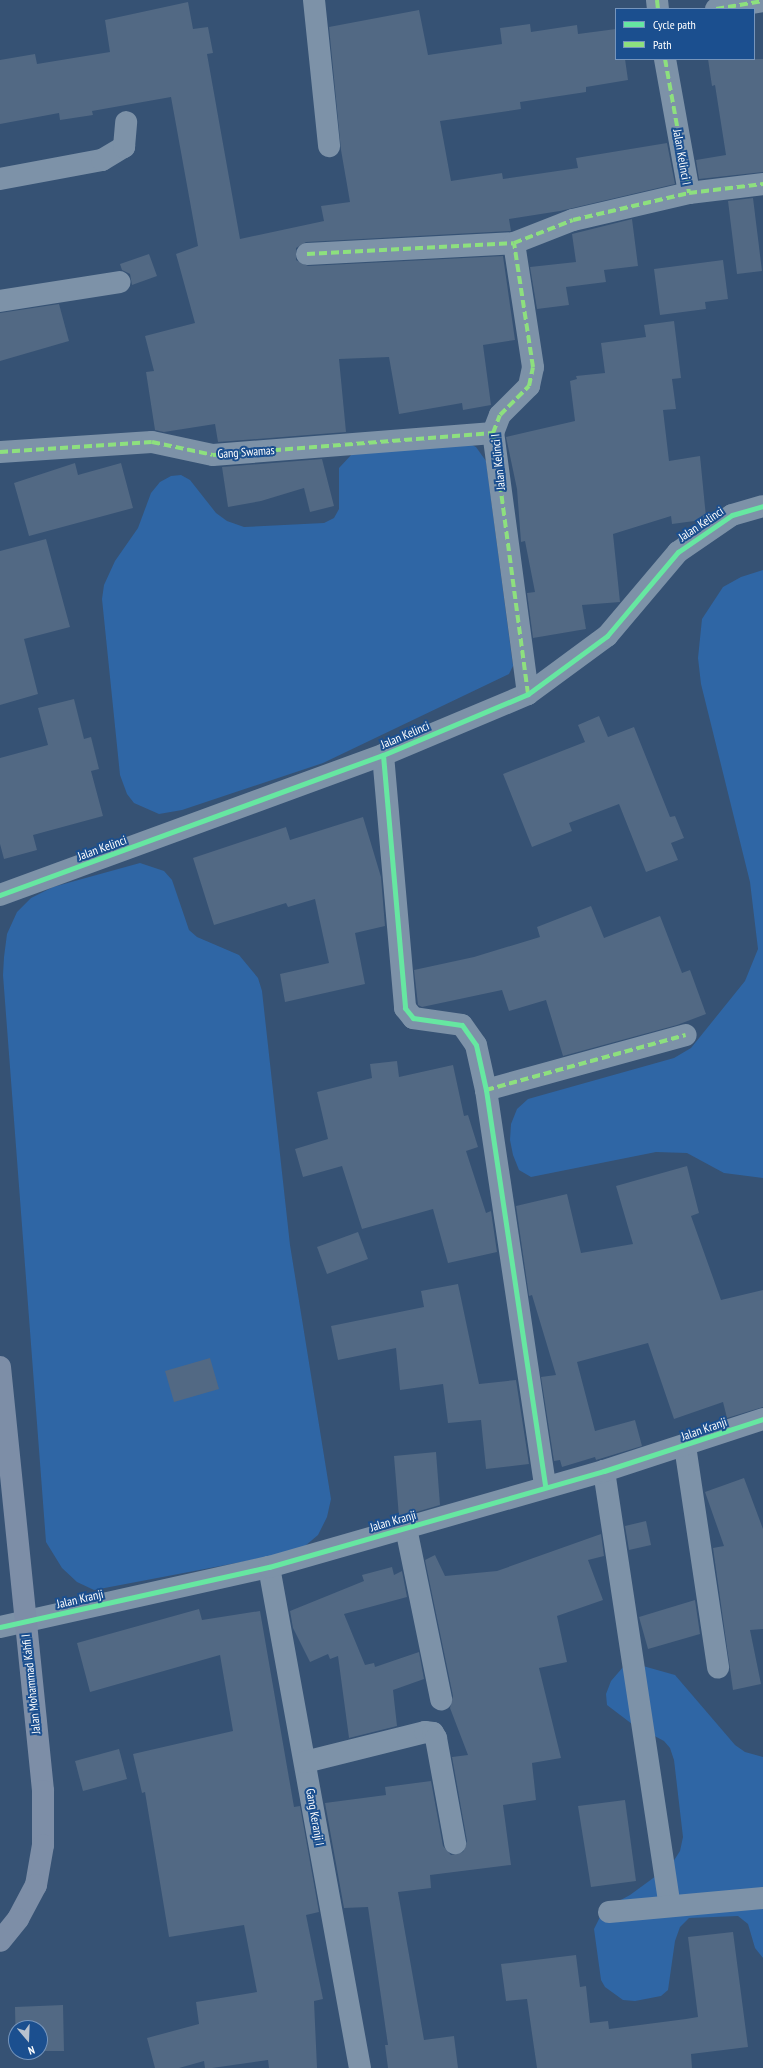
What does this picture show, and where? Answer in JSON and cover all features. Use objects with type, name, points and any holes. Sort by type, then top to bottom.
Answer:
[{"type":"main road","name":"Jalan Mohammad Kahfi I","points":[[0,1367],[24,1622],[43,1791],[43,1845],[36,1884],[18,1919],[0,1941]]},
{"type":"street","points":[[314,0],[329,146]]},
{"type":"street","points":[[722,8],[763,1]]},
{"type":"street","name":"Jalan Kelinci I","points":[[307,254],[514,243],[573,220],[689,193],[665,60]]},
{"type":"street","points":[[0,179],[102,160],[124,147],[126,122]]},
{"type":"street","points":[[689,193],[763,184]]},
{"type":"street","name":"Jalan Kelinci I","points":[[514,243],[533,367],[529,386],[500,415],[493,434],[528,694]]},
{"type":"street","points":[[0,301],[120,282]]},
{"type":"street","name":"Gang Swamas","points":[[0,452],[152,442],[213,455],[493,434]]},
{"type":"street","name":"Jalan Kelinci","points":[[0,895],[383,755],[528,694],[607,636],[678,552],[732,515],[763,506]]},
{"type":"street","points":[[383,755],[405,1008],[413,1018],[462,1025],[476,1045],[486,1090],[545,1487]]},
{"type":"street","points":[[486,1090],[686,1035]]},
{"type":"street","name":"Jalan Kranji","points":[[0,1627],[269,1567],[604,1471],[685,1446],[763,1419]]},
{"type":"street","points":[[685,1446],[718,1668]]},
{"type":"street","points":[[604,1471],[670,1906]]},
{"type":"street","points":[[406,1528],[441,1699]]},
{"type":"street","name":"Gang Keranji I","points":[[269,1567],[360,2068]]},
{"type":"street","points":[[305,1762],[425,1732],[433,1733],[436,1738],[455,1843]]},
{"type":"street","points":[[609,1912],[763,1898]]},
{"type":"shaded area","points":[[466,442],[476,447],[486,461],[513,666],[509,674],[323,763],[182,810],[159,814],[134,803],[127,794],[120,775],[102,599],[104,585],[115,561],[138,528],[151,493],[160,482],[171,476],[181,475],[190,480],[216,513],[227,521],[244,527],[324,523],[334,518],[339,509],[339,468],[353,453]]},
{"type":"shaded area","points":[[763,570],[763,1178],[724,1173],[687,1153],[656,1152],[531,1177],[519,1170],[513,1155],[510,1140],[511,1124],[517,1109],[528,1099],[674,1058],[691,1048],[745,981],[758,949],[750,882],[701,684],[698,658],[702,619],[723,587],[741,577]]},
{"type":"shaded area","points":[[140,863],[164,871],[172,880],[189,930],[197,937],[239,955],[258,978],[262,991],[290,1245],[331,1499],[327,1517],[318,1535],[299,1551],[94,1590],[77,1582],[62,1568],[46,1542],[3,975],[4,957],[7,934],[17,912],[31,898],[53,887]]},
{"type":"shaded area","points":[[624,1666],[643,1666],[675,1675],[735,1745],[745,1752],[763,1757],[763,1958],[755,1948],[748,1924],[738,1916],[689,1918],[680,1927],[675,1941],[668,1990],[661,1996],[635,2001],[623,2000],[605,1987],[601,1980],[594,1929],[604,1909],[630,1895],[671,1865],[680,1851],[683,1837],[674,1760],[670,1748],[664,1741],[632,1724],[607,1705],[606,1694],[611,1681]]},
{"type":"building","points":[[188,2],[193,29],[208,27],[213,53],[207,54],[240,239],[324,221],[321,206],[350,202],[341,150],[329,27],[419,10],[428,55],[502,44],[500,28],[530,24],[531,32],[577,25],[578,34],[615,29],[615,60],[625,60],[628,80],[586,87],[586,92],[520,102],[521,109],[440,121],[451,181],[502,173],[503,179],[578,168],[576,158],[667,143],[675,184],[560,211],[509,219],[511,231],[306,242],[296,248],[296,260],[308,266],[503,256],[515,340],[483,345],[491,405],[463,410],[462,403],[399,414],[389,357],[339,359],[346,432],[218,442],[215,424],[164,432],[155,430],[146,372],[154,371],[145,336],[195,323],[176,254],[198,246],[171,97],[92,111],[93,115],[60,120],[59,113],[0,124],[0,60],[35,54],[37,64],[110,52],[105,20]]},
{"type":"building","points":[[763,59],[763,172],[699,179],[696,160],[726,155],[715,85],[712,86],[708,60]]},
{"type":"building","points":[[753,198],[762,271],[737,274],[728,201]]},
{"type":"building","points":[[632,219],[638,266],[604,270],[606,282],[566,287],[569,305],[537,309],[530,267],[576,262],[572,234]]},
{"type":"building","points":[[149,254],[157,276],[132,285],[130,274],[122,270],[120,264]]},
{"type":"building","points":[[723,260],[728,299],[705,302],[706,309],[660,315],[654,269]]},
{"type":"building","points":[[59,304],[69,341],[0,361],[0,313]]},
{"type":"building","points":[[674,321],[681,378],[672,379],[676,409],[663,410],[669,461],[700,456],[706,517],[702,520],[672,524],[671,516],[613,534],[620,602],[582,605],[586,629],[533,638],[527,593],[535,592],[525,541],[521,542],[517,489],[506,437],[575,421],[570,381],[577,379],[576,376],[605,373],[601,343],[646,337],[644,325]]},
{"type":"building","points":[[322,459],[334,506],[310,512],[304,488],[261,501],[228,507],[222,467]]},
{"type":"building","points":[[75,463],[78,475],[121,463],[133,508],[29,536],[14,483]]},
{"type":"building","points":[[46,539],[70,627],[24,639],[38,694],[0,705],[0,551]]},
{"type":"building","points":[[74,699],[84,739],[91,737],[99,769],[91,771],[103,816],[33,835],[37,850],[4,859],[0,844],[0,758],[48,745],[38,708]]},
{"type":"building","points":[[599,716],[608,737],[634,727],[670,817],[675,816],[684,838],[671,843],[678,860],[646,872],[619,804],[569,823],[572,831],[532,847],[503,774],[585,742],[578,725]]},
{"type":"building","points":[[363,817],[381,877],[385,926],[355,933],[365,984],[285,1002],[280,974],[329,963],[315,899],[288,907],[286,903],[214,925],[193,858],[286,827],[290,840]]},
{"type":"building","points":[[591,906],[604,938],[660,916],[682,973],[690,970],[706,1014],[677,1025],[563,1056],[546,1000],[509,1011],[502,990],[422,1007],[418,1005],[414,970],[474,957],[540,937],[537,927]]},
{"type":"building","points":[[397,1061],[399,1077],[453,1065],[464,1116],[468,1115],[478,1147],[466,1151],[486,1213],[491,1211],[497,1252],[448,1263],[433,1209],[362,1229],[342,1166],[303,1177],[295,1149],[328,1139],[317,1092],[372,1078],[370,1064]]},
{"type":"building","points":[[687,1166],[699,1213],[691,1216],[721,1300],[763,1290],[763,1407],[727,1418],[723,1402],[674,1419],[648,1343],[577,1362],[595,1431],[635,1420],[642,1446],[596,1460],[595,1457],[562,1467],[560,1460],[554,1461],[541,1377],[556,1375],[532,1295],[529,1296],[516,1206],[567,1194],[581,1253],[633,1244],[616,1186]]},
{"type":"building","points":[[358,1232],[368,1259],[327,1274],[317,1247]]},
{"type":"building","points":[[458,1284],[479,1384],[516,1380],[529,1464],[486,1469],[481,1420],[448,1423],[443,1384],[400,1390],[396,1348],[338,1360],[331,1326],[424,1307],[421,1291]]},
{"type":"building","points":[[210,1358],[219,1389],[174,1402],[165,1371]]},
{"type":"building","points":[[436,1452],[440,1505],[399,1517],[394,1456]]},
{"type":"building","points":[[744,1478],[763,1529],[763,1629],[750,1630],[761,1684],[733,1690],[713,1548],[724,1546],[705,1492]]},
{"type":"building","points":[[646,1521],[651,1545],[629,1550],[625,1526]]},
{"type":"building","points":[[601,1534],[604,1556],[588,1560],[603,1600],[557,1616],[567,1662],[539,1668],[561,1758],[532,1763],[536,1800],[503,1805],[511,1865],[430,1875],[431,1888],[398,1892],[424,2040],[454,2036],[458,2068],[388,2068],[385,2045],[388,2045],[368,1907],[344,1908],[325,1803],[386,1795],[385,1787],[431,1781],[443,1846],[451,1855],[463,1852],[467,1841],[452,1757],[468,1755],[450,1708],[453,1696],[425,1560],[435,1555],[445,1576],[497,1571]]},
{"type":"building","points":[[392,1567],[394,1575],[402,1571],[407,1597],[344,1614],[365,1665],[374,1663],[375,1667],[419,1652],[424,1679],[393,1690],[397,1726],[349,1738],[338,1656],[330,1659],[328,1654],[310,1662],[293,1628],[290,1611],[364,1581],[362,1575]]},
{"type":"building","points":[[695,1600],[700,1634],[648,1649],[639,1617]]},
{"type":"building","points":[[199,1609],[202,1620],[260,1611],[294,1807],[300,1806],[319,1912],[306,1915],[323,1999],[314,2001],[317,2068],[269,2068],[268,2060],[212,2068],[205,2068],[204,2061],[179,2068],[155,2068],[147,2038],[199,2024],[196,2002],[257,1992],[244,1925],[169,1937],[145,1792],[142,1793],[133,1754],[233,1731],[220,1655],[90,1692],[77,1643]]},
{"type":"building","points":[[119,1749],[127,1779],[83,1791],[75,1761]]},
{"type":"building","points":[[625,1800],[636,1881],[591,1887],[578,1806]]},
{"type":"building","points":[[733,1932],[748,2047],[691,2054],[692,2068],[537,2068],[527,1999],[506,2001],[501,1964],[576,1955],[580,1987],[586,1986],[590,2023],[608,2021],[609,2029],[686,2019],[698,2017],[688,1937]]},
{"type":"building","points":[[63,2005],[64,2051],[48,2051],[48,2020],[15,2020],[15,2007]]},
{"type":"marked path","points":[[657,0],[658,8]]},
{"type":"marked path","points":[[722,8],[763,1]]},
{"type":"marked path","points":[[665,60],[689,193]]},
{"type":"marked path","points":[[528,694],[493,433],[500,415],[529,386],[533,367],[514,243],[573,220],[689,193],[763,184]]},
{"type":"marked path","points":[[307,254],[514,243]]},
{"type":"marked path","points":[[0,452],[152,442],[213,455],[493,433]]},
{"type":"marked path","points":[[486,1090],[686,1035]]},
{"type":"cycle path","points":[[0,895],[383,755],[528,694],[607,636],[678,552],[732,515],[763,506]]},
{"type":"cycle path","points":[[383,755],[405,1008],[413,1018],[462,1025],[476,1045],[486,1090],[545,1487]]},
{"type":"cycle path","points":[[0,1627],[269,1567],[604,1471],[763,1419]]}]
